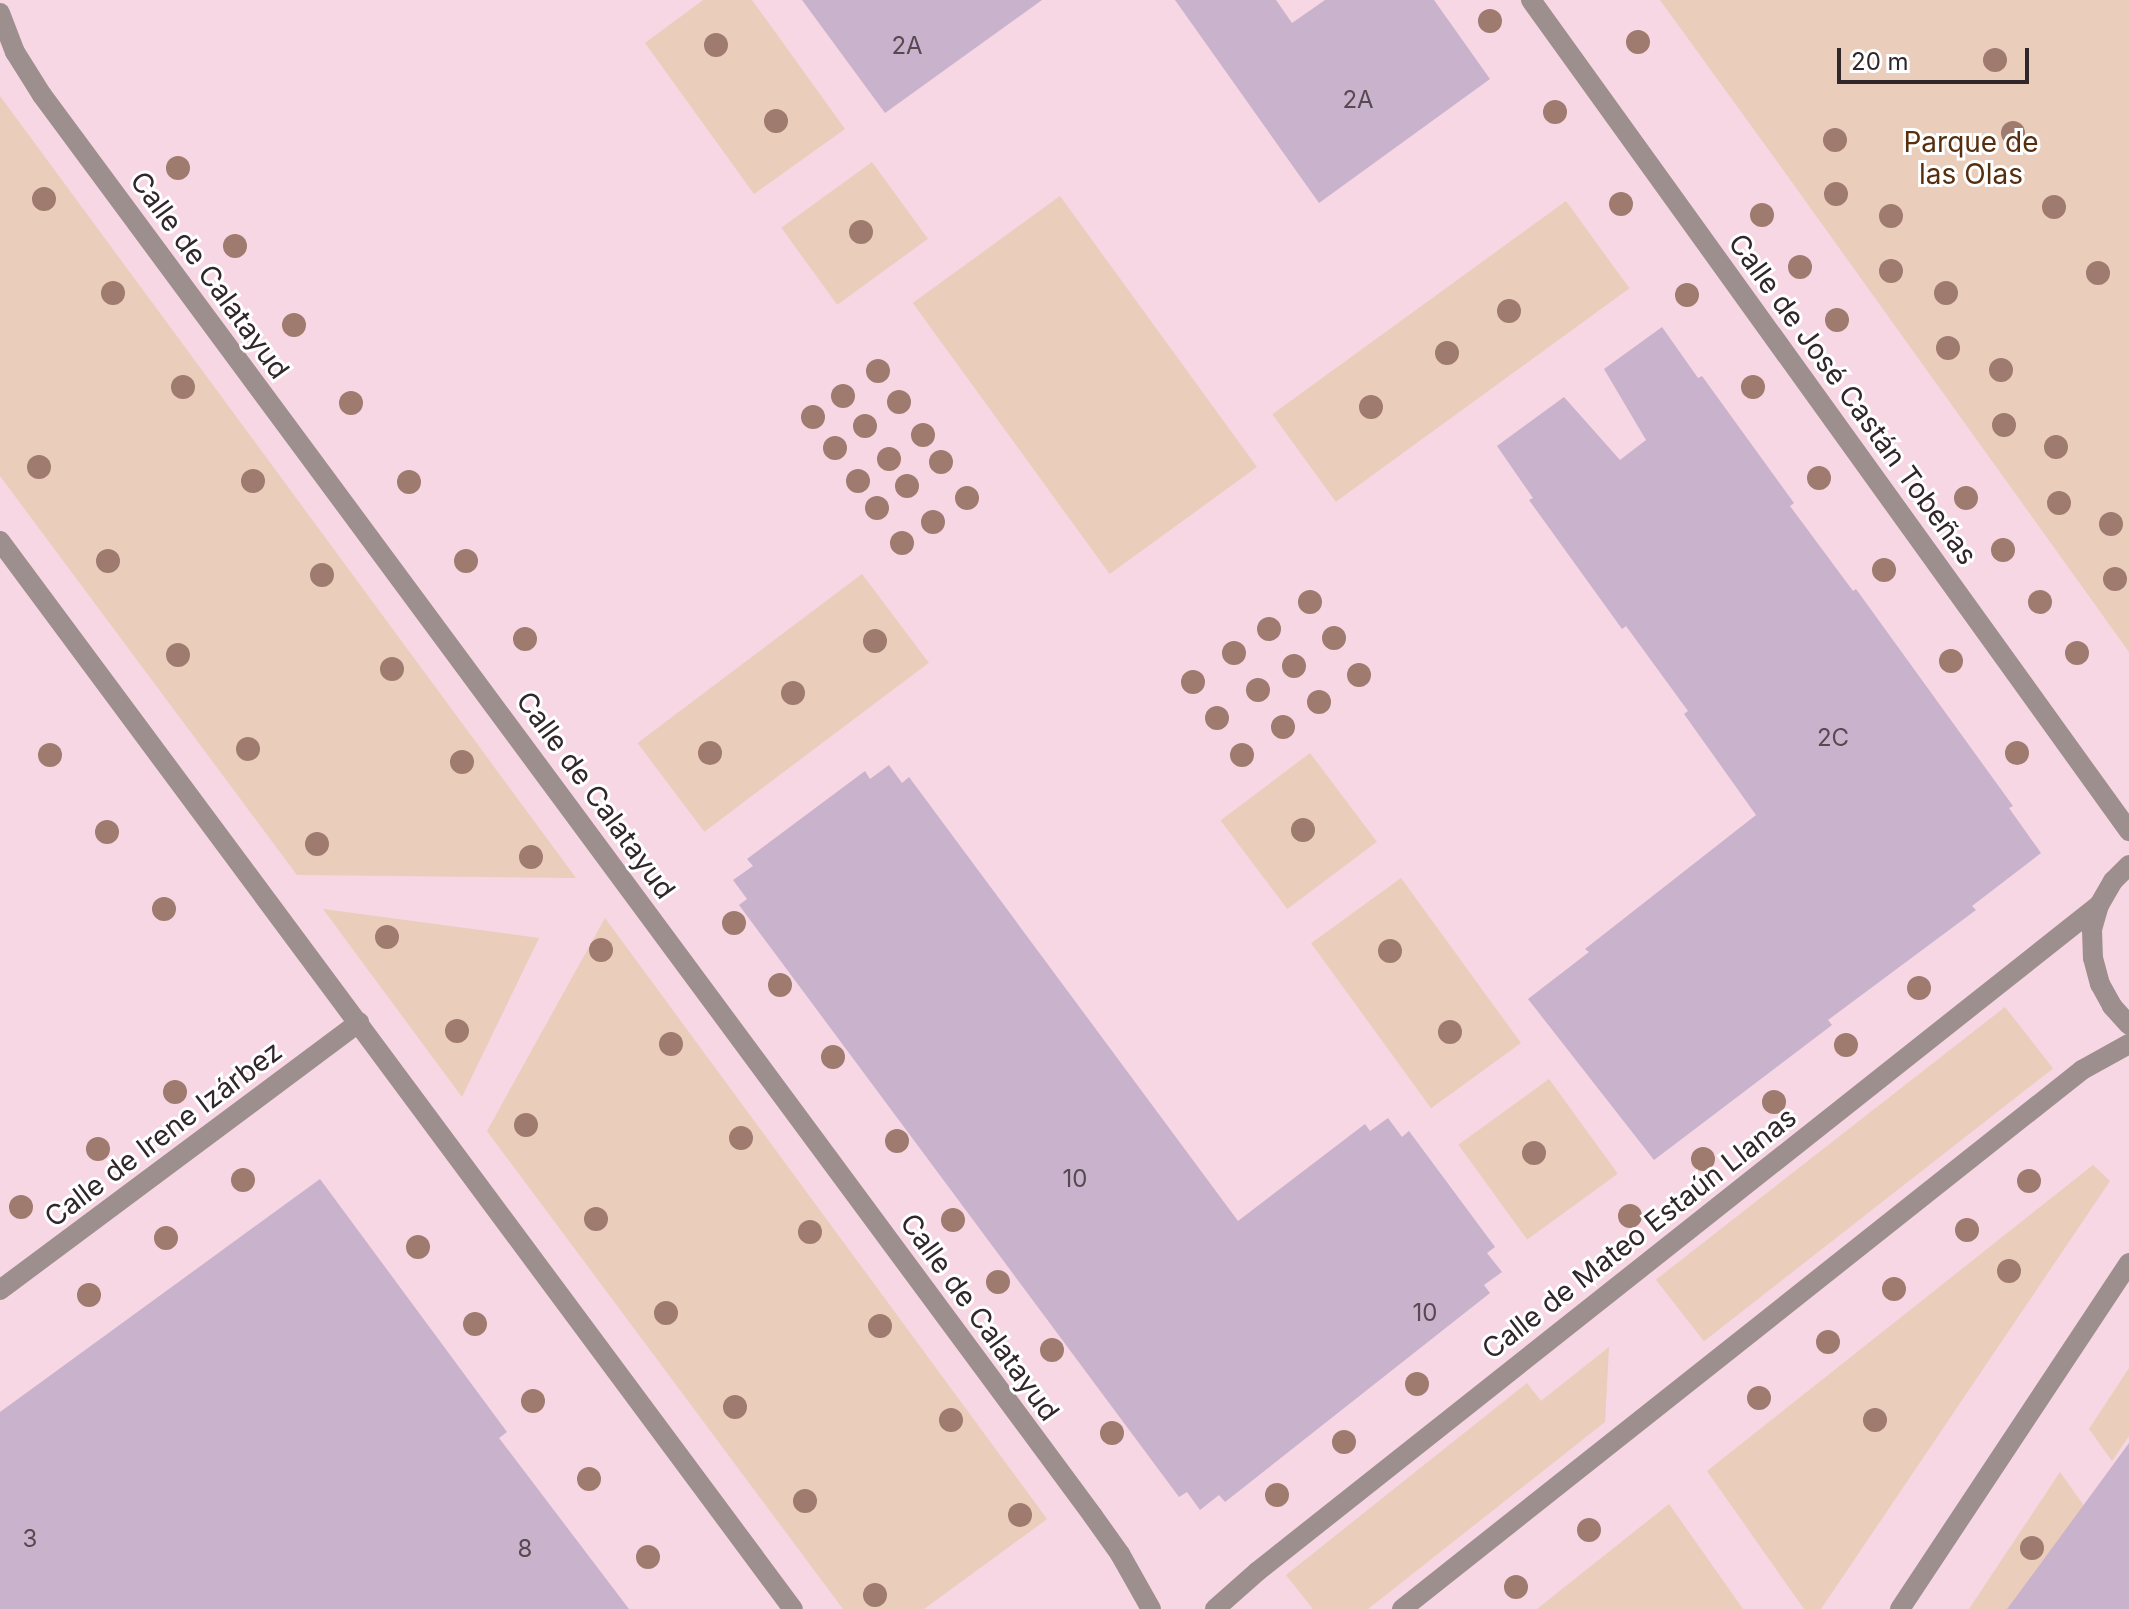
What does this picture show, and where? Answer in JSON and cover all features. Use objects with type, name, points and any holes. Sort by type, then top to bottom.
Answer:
[{"type":"street","name":"Calle de José Castán Tobeñas","points":[[1531,0],[2129,831]]},
{"type":"street","name":"Calle de Calatayud","points":[[0,13],[15,52],[42,95],[1093,1516],[1120,1554],[1151,1609]]},
{"type":"street","points":[[0,541],[793,1609]]},
{"type":"street","points":[[2129,865],[2113,881],[2099,905],[2092,930],[2093,958],[2106,995],[2129,1025]]},
{"type":"street","name":"Calle de Mateo Estaún Llanas","points":[[1215,1609],[1258,1571],[2099,905]]},
{"type":"street","name":"Calle de Irene Izárbez","points":[[0,1290],[359,1022]]},
{"type":"street","points":[[1402,1609],[2069,1079],[2129,1044]]},
{"type":"street","points":[[1900,1609],[2129,1263]]},
{"type":"green space","points":[[703,0],[752,0],[845,129],[754,194],[645,43]]},
{"type":"green space","name":"Parque de las Olas","points":[[1660,0],[2129,0],[2129,652],[1776,160]]},
{"type":"green space","points":[[0,96],[576,878],[297,875],[0,476]]},
{"type":"green space","points":[[872,162],[928,239],[837,305],[781,228]]},
{"type":"green space","points":[[1060,196],[1257,467],[1110,574],[913,303]]},
{"type":"green space","points":[[1566,201],[1629,288],[1336,502],[1272,414]]},
{"type":"green space","points":[[862,574],[929,663],[704,832],[638,743]]},
{"type":"green space","points":[[1310,753],[1377,842],[1287,909],[1221,820]]},
{"type":"green space","points":[[1401,878],[1521,1043],[1431,1108],[1311,943]]},
{"type":"green space","points":[[323,909],[539,938],[462,1097]]},
{"type":"green space","points":[[605,918],[1047,1519],[924,1609],[843,1609],[487,1131]]},
{"type":"green space","points":[[2005,1007],[2053,1068],[1704,1341],[1656,1280]]},
{"type":"green space","points":[[1549,1079],[1618,1174],[1527,1239],[1458,1145]]},
{"type":"green space","points":[[2093,1165],[2110,1181],[1821,1609],[1804,1609],[1707,1471]]},
{"type":"green space","points":[[1609,1347],[1605,1422],[1368,1609],[1313,1609],[1286,1575],[1527,1383],[1541,1401]]},
{"type":"green space","points":[[2129,1368],[2129,1436],[2112,1461],[2089,1429]]},
{"type":"green space","points":[[2060,1472],[2084,1506],[2007,1609],[1969,1609]]},
{"type":"green space","points":[[1669,1504],[1743,1609],[1537,1609]]},
{"type":"building","points":[[802,0],[1042,0],[885,113]]},
{"type":"building","points":[[1175,0],[1276,0],[1292,23],[1325,0],[1434,0],[1490,79],[1319,203]]},
{"type":"building","points":[[1662,327],[1698,378],[1702,376],[1794,503],[1790,506],[1853,591],[1856,589],[2013,806],[2009,808],[2041,853],[1972,906],[1976,910],[1828,1020],[1832,1025],[1654,1160],[1528,999],[1589,952],[1585,949],[1756,815],[1684,714],[1688,711],[1626,626],[1622,629],[1529,500],[1533,498],[1497,446],[1564,397],[1620,460],[1646,440],[1604,369]]},
{"type":"building","points":[[889,765],[902,783],[909,777],[1238,1221],[1365,1124],[1370,1131],[1388,1118],[1402,1137],[1409,1131],[1495,1247],[1487,1253],[1502,1272],[1484,1285],[1490,1293],[1225,1502],[1219,1495],[1200,1510],[1187,1492],[1179,1497],[739,905],[747,899],[733,880],[753,866],[747,859],[865,771],[870,779]]},
{"type":"building","points":[[320,1179],[507,1432],[499,1438],[629,1609],[0,1609],[0,1412]]},
{"type":"building","points":[[2129,1443],[2129,1609],[2007,1609],[2055,1544]]}]
